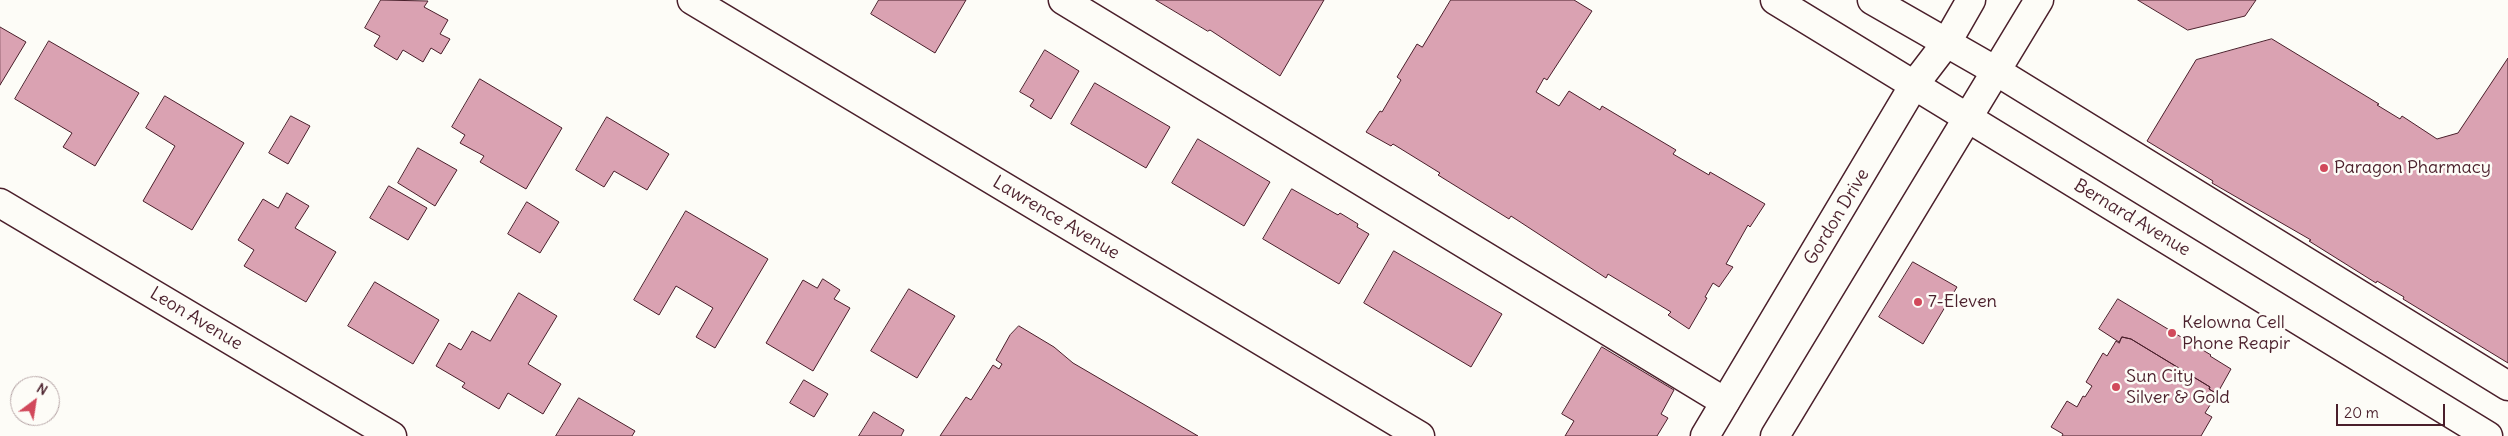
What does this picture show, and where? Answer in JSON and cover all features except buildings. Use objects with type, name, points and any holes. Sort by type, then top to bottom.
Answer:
[{"type":"street","name":"Lawrence Avenue","points":[[692,0],[1420,436]]},
{"type":"street","points":[[1062,0],[1726,402]]},
{"type":"street","name":"Bernard Avenue","points":[[1776,0],[2488,436]]},
{"type":"street","points":[[1872,0],[1996,71],[2508,386]]},
{"type":"street","name":"Gordon Drive","points":[[1705,436],[1914,85],[1947,42],[1971,0]]},
{"type":"street","points":[[1775,436],[2039,0]]},
{"type":"street","name":"Leon Avenue","points":[[0,203],[392,436]]},
{"type":"place","name":"Paragon Pharmacy","points":[[2324,168]]},
{"type":"place","name":"7-Eleven","points":[[1918,302]]},
{"type":"place","name":"Kelowna Cell Phone Reapir","points":[[2172,333]]},
{"type":"place","name":"Sun City Silver & Gold","points":[[2116,387]]}]
